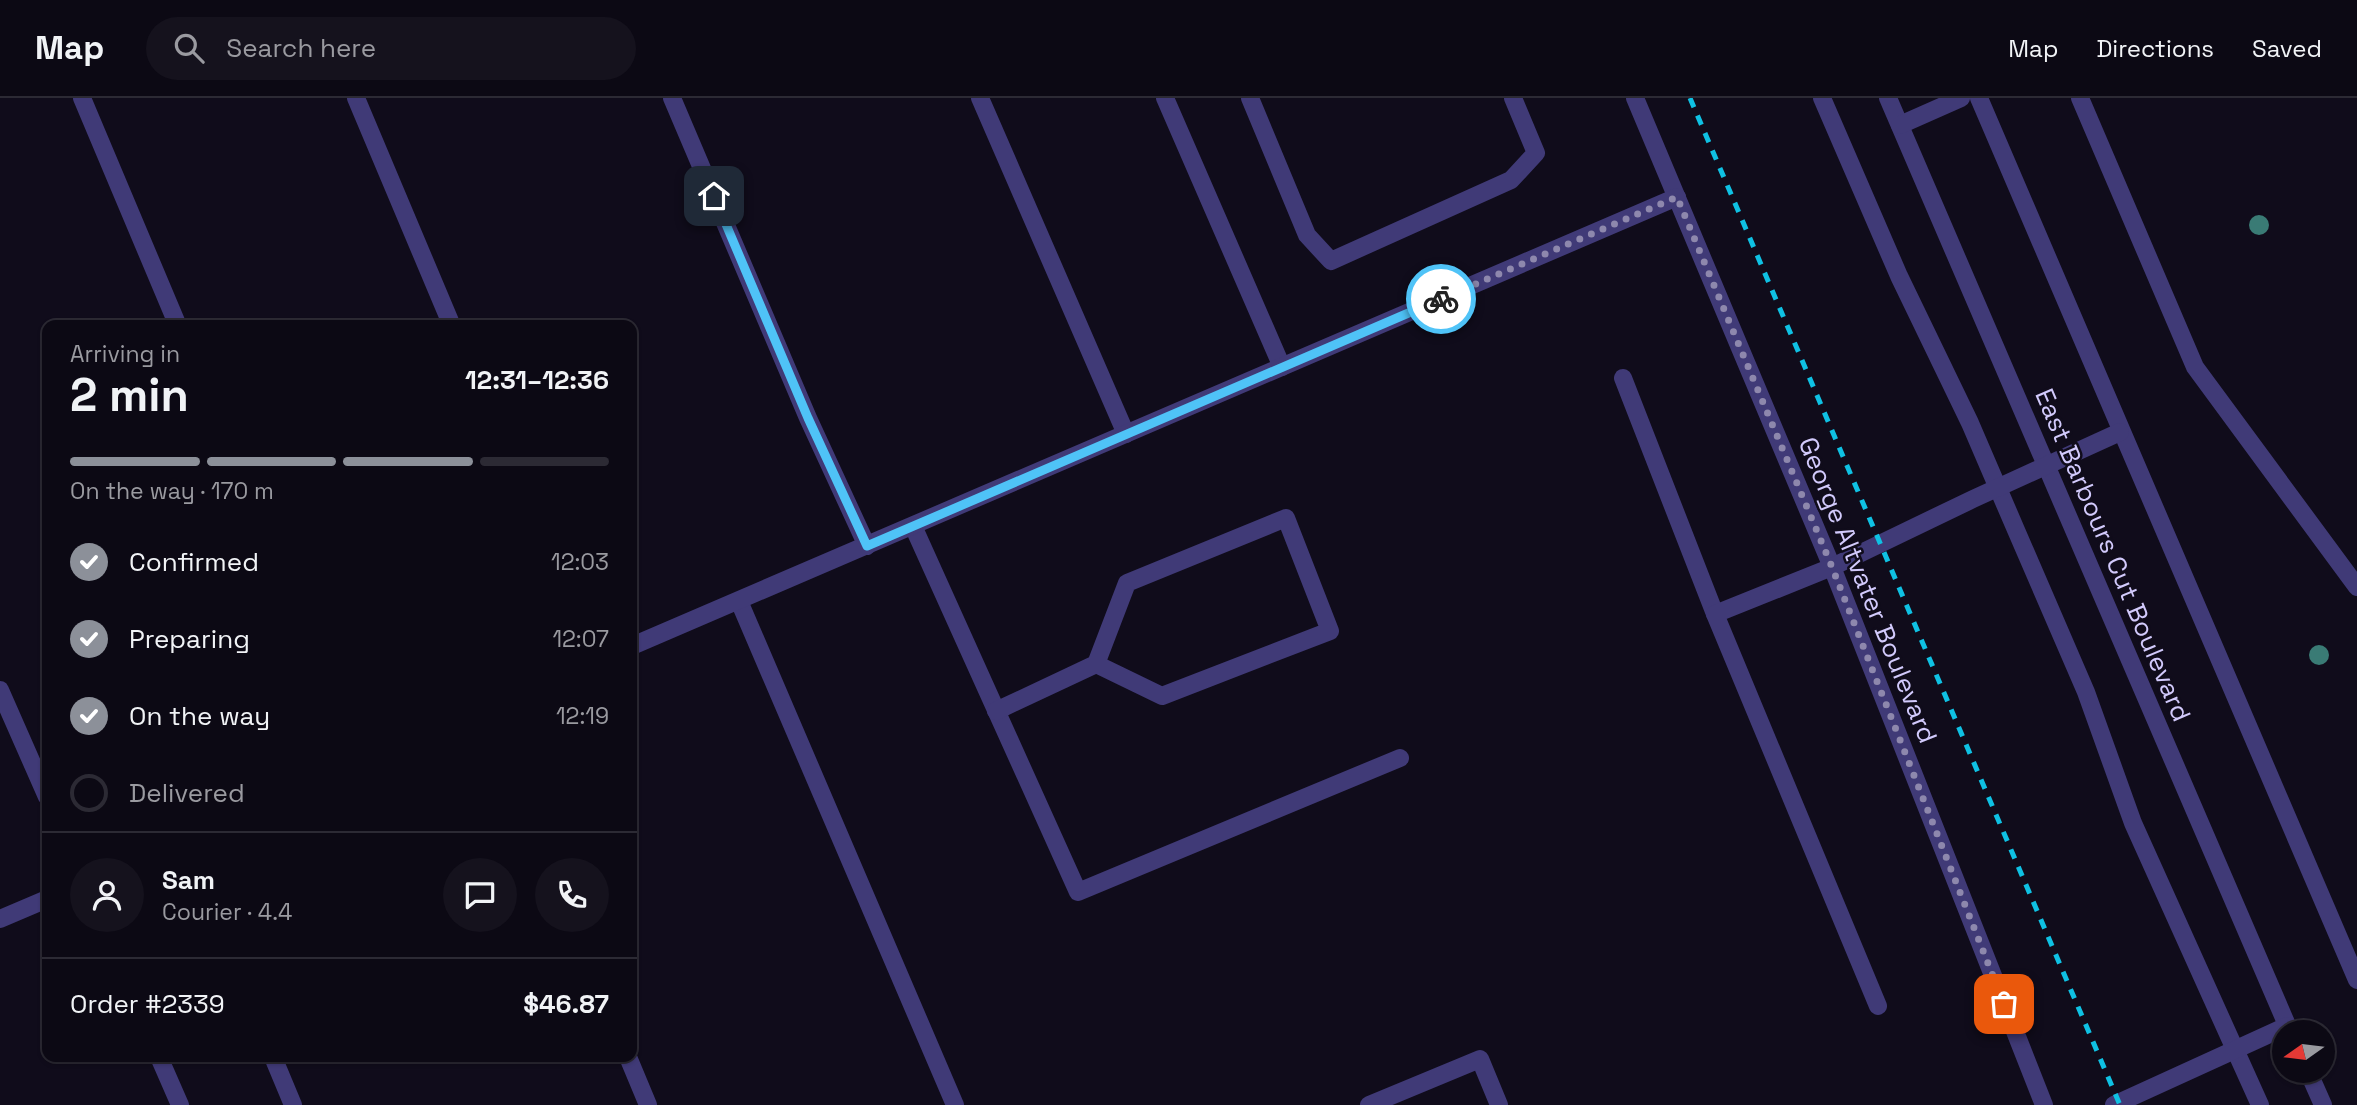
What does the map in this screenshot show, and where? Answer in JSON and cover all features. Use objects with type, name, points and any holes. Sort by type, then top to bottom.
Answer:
[{"type":"street","points":[[82,98],[175,320]]},
{"type":"street","points":[[356,98],[450,320]]},
{"type":"street","points":[[672,98],[808,418],[867,546]]},
{"type":"street","points":[[980,98],[1126,434]]},
{"type":"street","points":[[1165,98],[1282,367]]},
{"type":"street","points":[[1250,98],[1307,235],[1331,261],[1511,180],[1536,153],[1513,98]]},
{"type":"street","name":"George Altvater Boulevard","points":[[1635,98],[1832,567],[2044,1105]]},
{"type":"street","points":[[1822,98],[1899,276],[1970,423],[2087,691],[2133,822],[2260,1105]]},
{"type":"street","name":"East Barbours Cut Boulevard","points":[[1888,98],[2285,1020]]},
{"type":"street","points":[[1900,125],[1961,98]]},
{"type":"street","name":"East Barbours Cut Boulevard","points":[[1979,98],[2357,980]]},
{"type":"street","points":[[2080,98],[2195,367],[2357,587]]},
{"type":"street","points":[[637,644],[1677,197]]},
{"type":"street","points":[[1623,378],[1714,614],[1878,1006]]},
{"type":"street","points":[[1714,614],[1832,567],[2120,432]]},
{"type":"street","points":[[996,711],[1096,664],[1127,583],[1286,518],[1330,631],[1161,696],[1096,664]]},
{"type":"street","points":[[913,526],[1077,892],[1400,758]]},
{"type":"street","points":[[739,601],[955,1105]]},
{"type":"street","points":[[0,690],[42,786]]},
{"type":"street","points":[[0,919],[42,901]]},
{"type":"street","points":[[2114,1105],[2235,1049],[2272,1035]]},
{"type":"street","points":[[1370,1105],[1480,1059],[1499,1105]]},
{"type":"street","points":[[161,1062],[180,1105]]},
{"type":"street","points":[[275,1062],[293,1105]]},
{"type":"street","points":[[630,1062],[648,1105]]},
{"type":"street","points":[[2313,1083],[2323,1105]]},
{"type":"railway","points":[[1690,98],[2120,1105]]},
{"type":"way so far","points":[[1441,299],[1677,197],[1832,567],[2004,1004]]},
{"type":"route","points":[[714,196],[808,418],[867,546],[1441,299]]}]
